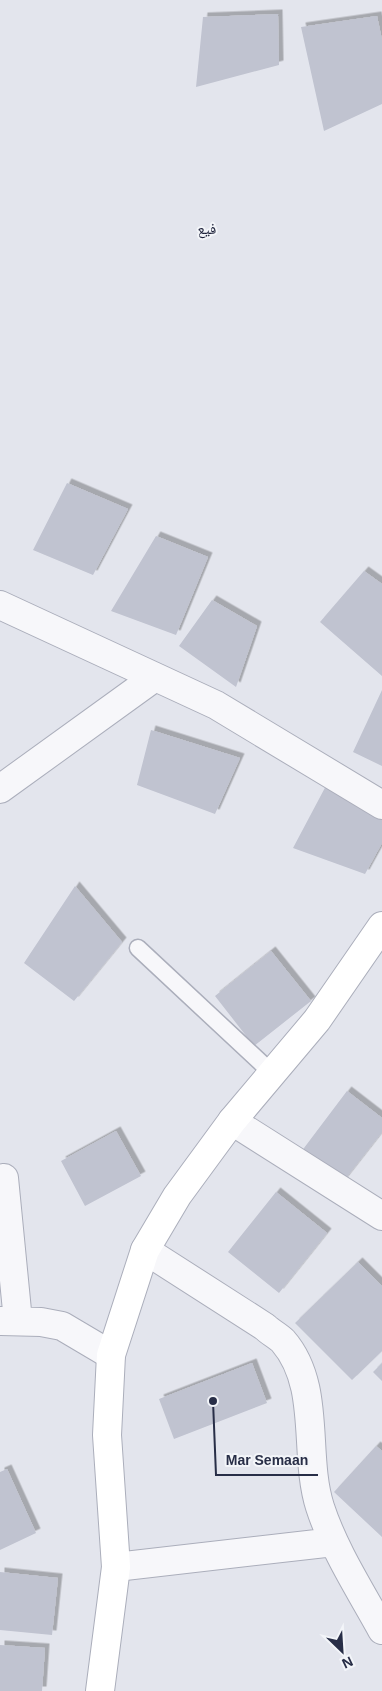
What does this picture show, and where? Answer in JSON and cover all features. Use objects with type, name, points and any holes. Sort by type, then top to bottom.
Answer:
[{"type":"street","points":[[0,606],[216,705],[382,805]]},
{"type":"street","points":[[0,789],[155,677]]},
{"type":"street","points":[[100,1691],[116,1567],[107,1435],[111,1355],[145,1250],[177,1196],[232,1121],[317,1020],[382,926]]},
{"type":"street","points":[[232,1121],[382,1216]]},
{"type":"street","points":[[4,1178],[9,1321],[41,1322],[62,1326],[111,1355]]},
{"type":"street","points":[[145,1250],[265,1327],[282,1340],[295,1359],[304,1383],[312,1466],[320,1506],[334,1542],[382,1630]]},
{"type":"street","points":[[116,1567],[334,1542]]},
{"type":"lane","points":[[138,948],[272,1072]]},
{"type":"building","points":[[278,14],[279,65],[196,87],[203,17]]},
{"type":"building","points":[[377,16],[382,40],[382,104],[324,131],[301,27]]},
{"type":"building","points":[[67,483],[128,509],[93,575],[33,550]]},
{"type":"building","points":[[156,536],[208,557],[176,635],[111,611]]},
{"type":"building","points":[[364,571],[382,584],[382,676],[320,622]]},
{"type":"building","points":[[212,600],[257,626],[236,687],[179,646]]},
{"type":"building","points":[[382,690],[382,766],[353,752]]},
{"type":"building","points":[[151,730],[240,758],[215,814],[137,785]]},
{"type":"building","points":[[328,782],[382,816],[382,843],[365,874],[293,848]]},
{"type":"building","points":[[75,886],[122,942],[74,1001],[24,963]]},
{"type":"building","points":[[271,951],[311,1001],[254,1046],[215,996]]},
{"type":"building","points":[[347,1091],[382,1118],[382,1132],[342,1183],[301,1152]]},
{"type":"building","points":[[116,1131],[141,1176],[85,1206],[61,1161]]},
{"type":"building","points":[[276,1192],[327,1233],[279,1293],[228,1252]]},
{"type":"building","points":[[358,1262],[382,1286],[382,1351],[352,1380],[295,1323]]},
{"type":"building","points":[[252,1363],[267,1403],[174,1439],[159,1399]]},
{"type":"building","points":[[382,1363],[382,1381],[373,1372]]},
{"type":"building","points":[[376,1446],[382,1451],[382,1537],[334,1492]]},
{"type":"building","points":[[7,1469],[36,1533],[0,1550],[0,1472]]},
{"type":"building","points":[[0,1572],[58,1578],[52,1635],[0,1630]]},
{"type":"building","points":[[0,1645],[45,1648],[42,1691],[0,1691]]},
{"type":"place","name":"Mar Semaan","points":[[213,1401]]},
{"type":"district","name":"فيع","points":[[207,229]]}]
